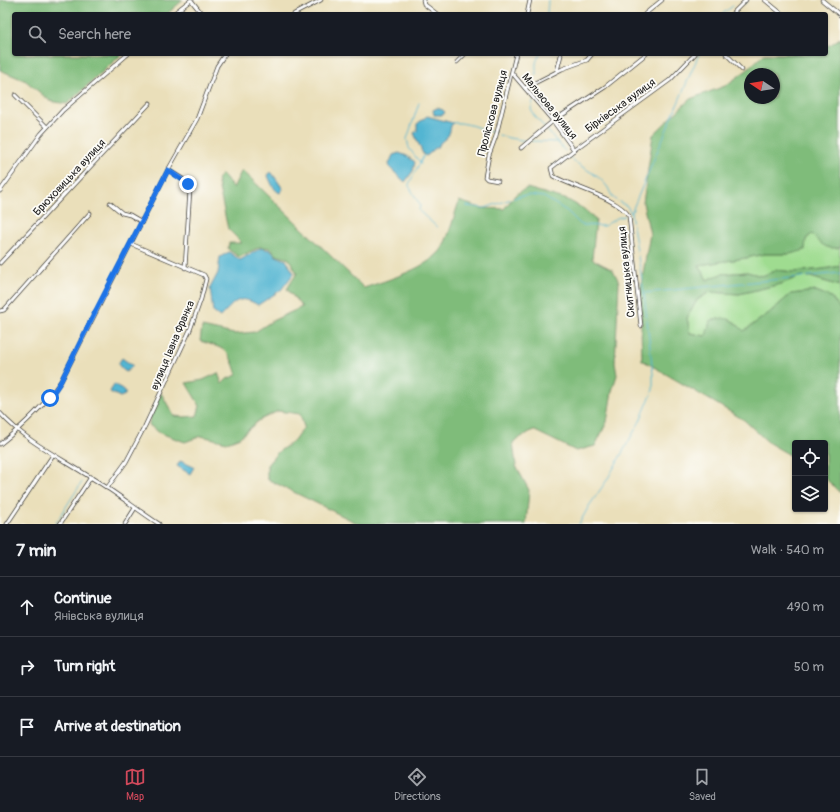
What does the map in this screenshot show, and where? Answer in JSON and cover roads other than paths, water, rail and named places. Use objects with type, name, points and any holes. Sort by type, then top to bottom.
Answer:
[{"type":"street","points":[[176,12],[191,0],[200,12]]},
{"type":"street","points":[[298,12],[321,0]]},
{"type":"street","points":[[423,0],[424,4],[434,12]]},
{"type":"street","points":[[527,12],[530,0]]},
{"type":"street","points":[[647,12],[662,0]]},
{"type":"street","points":[[734,12],[746,0]]},
{"type":"street","points":[[765,0],[780,12]]},
{"type":"street","points":[[822,0],[840,15]]},
{"type":"street","points":[[0,191],[47,127],[63,110],[126,56]]},
{"type":"street","points":[[0,444],[17,431],[50,398],[61,381],[168,170],[197,119],[217,66],[224,56]]},
{"type":"street","points":[[457,62],[463,56]]},
{"type":"street","name":"Проліскова вулиця","points":[[498,181],[487,179],[485,177],[489,155],[496,136],[516,56]]},
{"type":"street","points":[[557,71],[561,56]]},
{"type":"street","points":[[525,88],[557,71],[588,60],[591,56]]},
{"type":"street","points":[[521,148],[553,121],[605,86],[643,56]]},
{"type":"street","name":"Бірківська вулиця","points":[[552,167],[670,80],[693,56]]},
{"type":"street","points":[[728,56],[742,70]]},
{"type":"street","name":"Мальвова вулиця","points":[[512,73],[553,121],[574,150]]},
{"type":"street","points":[[15,95],[47,127]]},
{"type":"street","name":"Брюховицька вулиця","points":[[0,263],[150,103]]},
{"type":"street","name":"Скитницька вулиця","points":[[552,167],[551,171],[553,176],[622,208],[629,216],[641,326]]},
{"type":"street","points":[[168,170],[186,181],[190,188],[185,268]]},
{"type":"street","points":[[110,203],[122,213],[142,222]]},
{"type":"street","points":[[0,311],[4,310],[90,213]]},
{"type":"street","name":"вулиця Івана Франка","points":[[108,488],[126,462],[145,426],[190,330],[201,299],[206,279],[204,275],[131,244]]},
{"type":"street","points":[[0,413],[17,431],[108,488],[158,524]]},
{"type":"street","points":[[7,524],[54,455]]},
{"type":"street","points":[[60,524],[91,477]]},
{"type":"street","points":[[125,524],[135,508]]},
{"type":"water","points":[[437,108],[445,112],[443,115],[434,115],[433,110]]},
{"type":"water","points":[[427,116],[453,123],[448,136],[440,143],[439,146],[426,156],[423,154],[414,133],[417,131],[417,124]]},
{"type":"water","points":[[399,153],[407,156],[415,162],[413,171],[405,182],[390,168],[389,164],[393,155]]},
{"type":"water","points":[[270,172],[283,189],[280,193],[271,183],[268,176]]},
{"type":"water","points":[[261,248],[270,250],[276,256],[286,260],[294,273],[281,290],[258,305],[246,300],[237,301],[220,317],[213,312],[210,288],[218,273],[220,257],[229,252],[240,260]]},
{"type":"water","points":[[122,358],[133,366],[126,372],[118,364]]},
{"type":"water","points":[[114,384],[125,391],[125,395],[120,397],[110,392]]},
{"type":"water","points":[[180,461],[194,467],[190,474],[177,466]]},
{"type":"waterway","points":[[547,12],[548,0]]},
{"type":"waterway","points":[[744,4],[748,0]]},
{"type":"waterway","points":[[725,12],[733,6]]},
{"type":"waterway","points":[[537,75],[536,64],[539,56]]},
{"type":"waterway","points":[[579,524],[589,506],[607,480],[640,421],[653,390],[653,374],[644,293],[631,214],[698,56]]},
{"type":"waterway","points":[[537,92],[539,84]]},
{"type":"waterway","points":[[533,101],[531,109],[533,114],[565,151]]},
{"type":"waterway","points":[[419,103],[407,139],[409,148],[421,164]]},
{"type":"waterway","points":[[451,123],[467,124],[494,133]]},
{"type":"waterway","points":[[499,135],[527,141]]},
{"type":"waterway","points":[[531,141],[557,142]]},
{"type":"waterway","points":[[424,155],[409,186],[420,205],[419,211],[437,227]]},
{"type":"waterway","points":[[569,156],[601,180],[616,200]]},
{"type":"waterway","points":[[466,206],[485,208],[520,196],[529,195],[544,197],[567,211],[582,225],[604,226],[617,218],[624,216]]},
{"type":"waterway","points":[[619,202],[627,206],[631,213]]},
{"type":"waterway","points":[[644,293],[840,273]]},
{"type":"waterway","points":[[55,524],[82,482]]}]
